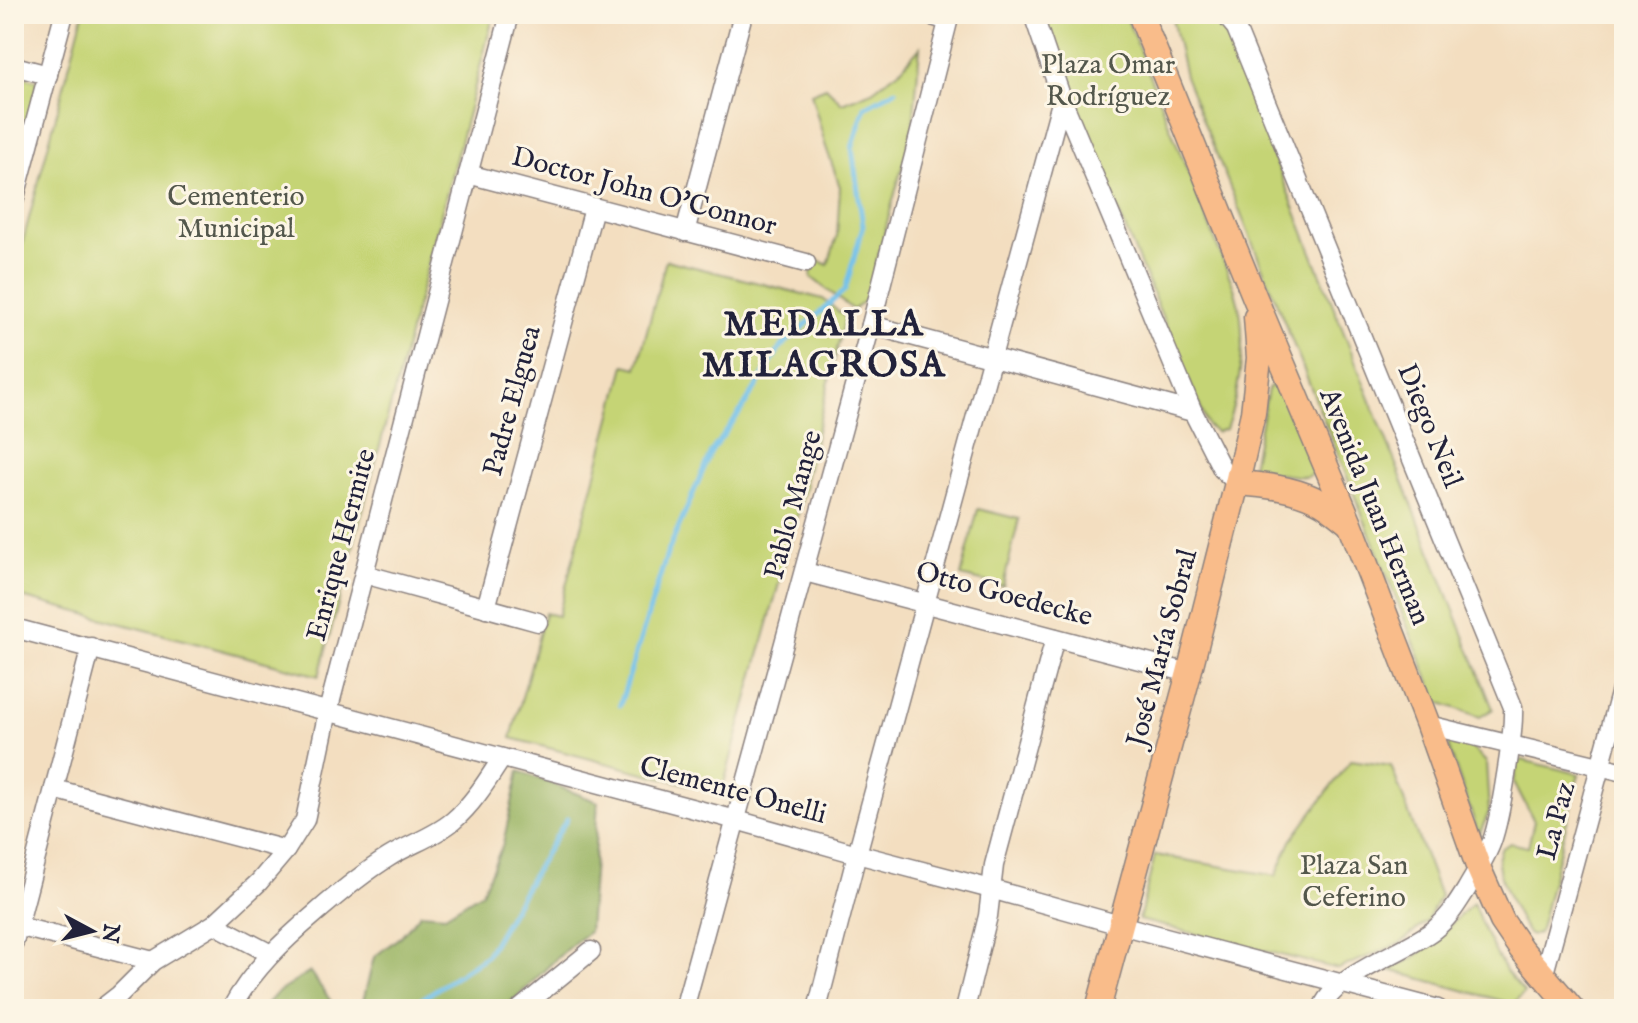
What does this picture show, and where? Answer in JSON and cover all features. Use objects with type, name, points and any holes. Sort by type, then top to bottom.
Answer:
[{"type":"main road","name":"Avenida Juan Herman","points":[[1140,14],[1350,523],[1428,725],[1479,869],[1502,921],[1543,977],[1572,1009]]},
{"type":"main road","name":"José María Sobral","points":[[1098,1009],[1189,673],[1253,413],[1259,358],[1255,298]]},
{"type":"main road","points":[[1237,483],[1292,490],[1320,501],[1350,523]]},
{"type":"street","points":[[14,201],[17,178],[64,14]]},
{"type":"street","name":"Enrique Hermite","points":[[101,1009],[153,961],[214,924],[259,882],[286,850],[305,820],[328,711],[510,14]]},
{"type":"street","points":[[685,232],[743,14]]},
{"type":"street","points":[[925,14],[949,17]]},
{"type":"street","points":[[1033,14],[1062,99],[1193,412],[1222,469],[1237,483]]},
{"type":"street","name":"Diego Neil","points":[[1224,14],[1236,28],[1513,707],[1514,723],[1492,842],[1452,913],[1420,939],[1339,984]]},
{"type":"street","name":"Pablo Mange","points":[[684,1009],[871,325],[949,17]]},
{"type":"street","points":[[14,66],[48,75]]},
{"type":"street","points":[[817,1009],[1062,99]]},
{"type":"street","name":"Doctor John O'Connor","points":[[468,174],[806,263]]},
{"type":"street","name":"Padre Elguea","points":[[486,608],[594,208]]},
{"type":"street","points":[[871,325],[1193,412]]},
{"type":"street","name":"Otto Goedecke","points":[[805,572],[1189,673]]},
{"type":"street","points":[[364,574],[538,622]]},
{"type":"street","name":"Clemente Onelli","points":[[14,628],[1438,1009]]},
{"type":"street","points":[[965,1009],[988,916],[994,865],[1055,638]]},
{"type":"street","points":[[91,647],[15,931],[153,961]]},
{"type":"street","name":"La Paz","points":[[1543,977],[1624,679]]},
{"type":"street","points":[[1428,725],[1624,772]]},
{"type":"street","points":[[231,1009],[271,954],[349,884],[390,856],[451,823],[469,806],[502,758]]},
{"type":"street","points":[[54,789],[286,850]]},
{"type":"street","points":[[214,924],[271,954]]},
{"type":"street","points":[[520,1009],[591,951]]},
{"type":"street","points":[[1322,1009],[1339,984]]},
{"type":"green space","name":"Cementerio Municipal","points":[[83,14],[494,14],[319,676],[14,595],[14,275]]},
{"type":"green space","name":"Plaza Omar Rodríguez","points":[[1043,14],[1125,14],[1234,288],[1241,314],[1241,360],[1226,429],[1216,432],[1208,426],[1069,94]]},
{"type":"green space","points":[[1171,14],[1209,14],[1223,28],[1493,709],[1480,717],[1438,702],[1185,76]]},
{"type":"green space","points":[[920,47],[913,126],[867,298],[853,310],[811,277],[813,258],[828,265],[837,236],[840,187],[811,93],[826,87],[842,103],[872,91],[900,70]]},
{"type":"green space","points":[[14,74],[38,81],[17,165],[14,164]]},
{"type":"green space","points":[[666,260],[823,299],[845,317],[804,483],[806,485],[723,787],[712,791],[511,738],[545,613],[558,616],[625,365],[637,368]]},
{"type":"green space","points":[[1273,384],[1282,385],[1315,465],[1315,472],[1306,477],[1251,471],[1268,389]]},
{"type":"green space","points":[[978,509],[1019,519],[1003,586],[961,576]]},
{"type":"green space","points":[[1449,741],[1470,747],[1486,762],[1489,812],[1479,835],[1449,748]]},
{"type":"green space","name":"Plaza San Ceferino","points":[[1351,760],[1391,766],[1440,896],[1427,921],[1401,943],[1338,969],[1139,920],[1155,855],[1276,876],[1291,841]]},
{"type":"green space","points":[[1522,760],[1579,774],[1539,933],[1535,935],[1529,935],[1515,910],[1498,862],[1501,849],[1510,843],[1528,847],[1534,821],[1514,782],[1518,762]]},
{"type":"green space","points":[[519,771],[598,802],[589,932],[503,1009],[361,1009],[374,957],[401,936],[421,913],[445,915],[482,892],[503,844]]},
{"type":"green space","points":[[1473,903],[1504,969],[1524,992],[1514,1004],[1389,970],[1412,959]]},
{"type":"green space","points":[[310,972],[333,1004],[342,1009],[262,1009],[277,993]]},
{"type":"waterway","points":[[620,705],[667,554],[711,452],[780,348],[845,290],[863,226],[852,148],[865,107],[896,90]]},
{"type":"waterway","points":[[407,1009],[486,956],[567,819]]},
{"type":"district","name":"MEDALLA MILAGROSA","points":[[824,346]]}]
